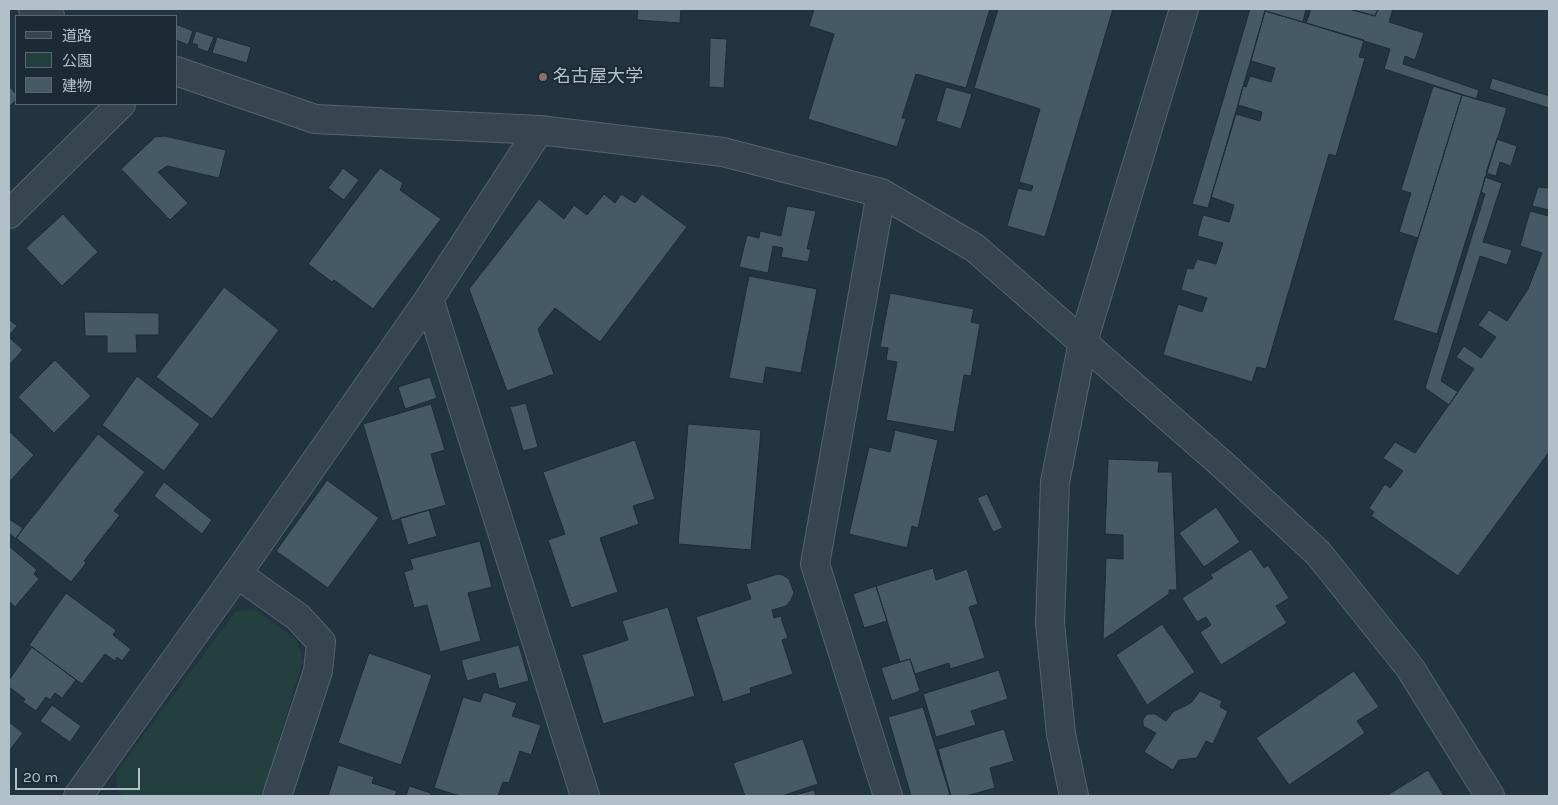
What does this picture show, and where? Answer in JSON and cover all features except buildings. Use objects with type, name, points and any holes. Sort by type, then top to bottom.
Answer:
[{"type":"street","points":[[32,9],[47,15]]},
{"type":"street","points":[[1074,796],[1061,734],[1050,623],[1055,482],[1083,342],[1184,9]]},
{"type":"street","points":[[178,71],[315,119],[540,130],[723,152],[881,193],[975,248],[1222,464],[1318,553],[1410,668],[1490,796]]},
{"type":"street","points":[[9,214],[120,105]]},
{"type":"street","points":[[78,796],[237,574],[429,299],[540,130]]},
{"type":"street","points":[[881,193],[816,564],[888,796]]},
{"type":"street","points":[[429,299],[585,796]]},
{"type":"street","points":[[237,574],[298,617],[321,642],[318,672],[277,796]]},
{"type":"green space","points":[[254,609],[297,640],[303,660],[262,796],[124,796],[117,791],[116,773],[235,612]]},
{"type":"place","name":"名古屋大学","points":[[543,77]]}]
